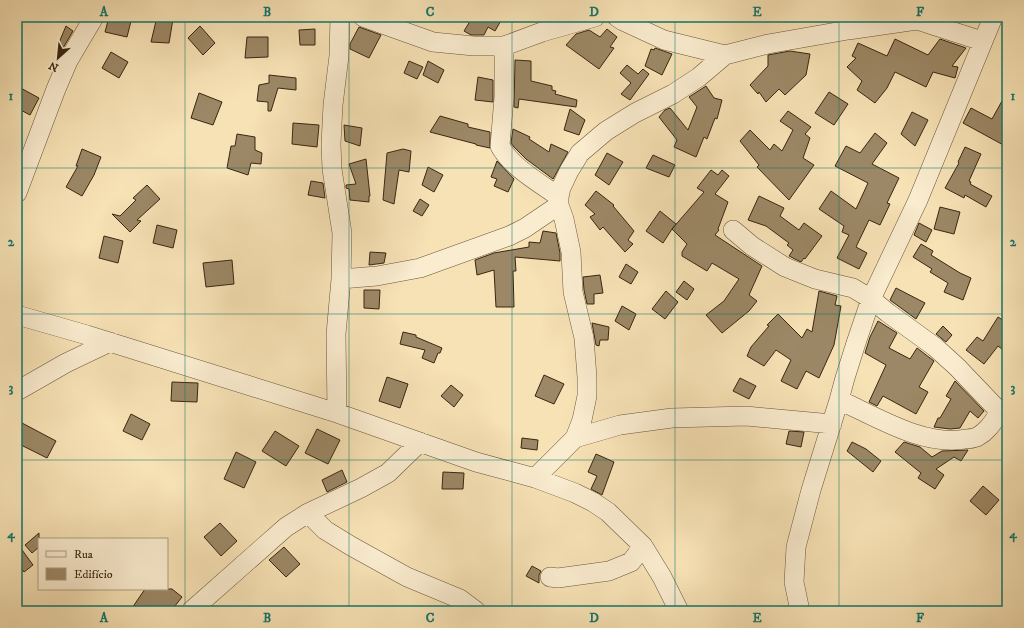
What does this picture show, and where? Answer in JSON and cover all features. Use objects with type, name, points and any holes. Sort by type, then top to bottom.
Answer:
[{"type":"street","points":[[17,193],[68,61],[94,17]]},
{"type":"street","points":[[337,413],[336,334],[341,279],[342,233],[332,169],[331,144],[333,105],[339,56],[340,17]]},
{"type":"street","points":[[363,17],[433,42],[474,46],[504,46],[542,32],[595,17]]},
{"type":"street","points":[[617,17],[664,40],[724,55]]},
{"type":"street","points":[[800,611],[794,582],[796,547],[811,490],[840,400],[851,357],[871,299],[918,200],[993,17]]},
{"type":"street","points":[[341,279],[377,276],[420,268],[509,236],[525,228],[559,201],[569,171],[580,153],[606,131],[635,113],[680,90],[699,77],[724,55],[768,44],[914,19],[982,41]]},
{"type":"street","points":[[504,46],[504,97],[500,146],[503,152],[522,171],[559,201],[571,252],[573,292],[584,338],[588,377],[587,396],[582,420],[575,438],[535,478]]},
{"type":"street","points":[[733,230],[752,246],[785,267],[815,279],[852,288],[871,299],[935,347],[1004,415],[976,437],[951,441],[923,436],[908,431],[840,400]]},
{"type":"street","points":[[17,315],[110,342],[337,413],[476,462],[535,478],[575,493],[608,512],[643,546],[662,577],[679,611]]},
{"type":"street","points":[[17,391],[66,362],[110,342]]},
{"type":"street","points":[[575,438],[620,425],[672,418],[746,416],[832,424]]},
{"type":"street","points":[[190,611],[286,527],[308,513],[361,488],[388,473],[420,442]]},
{"type":"street","points":[[308,513],[325,530],[351,546],[407,577],[460,599],[476,611]]},
{"type":"street","points":[[550,577],[558,578],[609,571],[631,562],[643,546]]},
{"type":"building","points":[[109,17],[132,17],[127,37],[105,32]]},
{"type":"building","points":[[157,17],[168,17],[173,19],[169,43],[151,42]]},
{"type":"building","points":[[470,17],[503,17],[495,31],[488,27],[484,35],[471,35],[464,31],[472,18]]},
{"type":"building","points":[[66,26],[73,31],[63,48],[58,45]]},
{"type":"building","points":[[200,26],[215,43],[203,55],[188,38]]},
{"type":"building","points":[[359,27],[381,35],[369,58],[350,49],[350,44]]},
{"type":"building","points":[[315,29],[315,45],[300,45],[299,30]]},
{"type":"building","points":[[607,29],[617,37],[610,47],[614,48],[599,69],[566,45],[576,34],[589,30],[600,37]]},
{"type":"building","points":[[247,37],[268,37],[268,57],[245,58]]},
{"type":"building","points":[[895,39],[928,55],[940,39],[966,48],[952,66],[958,67],[955,78],[933,72],[926,87],[895,72],[887,88],[875,103],[857,90],[862,81],[847,67],[856,58],[852,56],[858,43],[887,56]]},
{"type":"building","points":[[655,48],[672,54],[662,75],[645,66],[651,49],[654,50]]},
{"type":"building","points":[[790,51],[810,54],[806,75],[785,95],[779,89],[766,102],[759,92],[758,94],[750,85],[768,66],[768,55]]},
{"type":"building","points":[[111,52],[128,62],[119,78],[102,68]]},
{"type":"building","points":[[515,60],[531,61],[531,81],[552,86],[552,90],[556,91],[555,94],[577,100],[576,107],[519,99],[518,108],[514,107]]},
{"type":"building","points":[[409,61],[423,67],[417,79],[404,73]]},
{"type":"building","points":[[428,61],[444,70],[438,83],[423,75]]},
{"type":"building","points":[[627,65],[638,74],[643,69],[649,74],[630,100],[621,94],[631,83],[620,73]]},
{"type":"building","points":[[269,75],[296,78],[296,90],[278,88],[271,111],[268,111],[268,102],[257,101],[259,85],[269,83]]},
{"type":"building","points":[[478,77],[493,80],[493,102],[475,100]]},
{"type":"building","points":[[17,86],[39,98],[30,115],[17,108]]},
{"type":"building","points":[[706,86],[714,98],[722,100],[717,119],[715,118],[707,139],[704,137],[696,157],[674,147],[677,140],[659,117],[665,110],[670,108],[688,130],[697,107],[689,97]]},
{"type":"building","points":[[829,92],[848,104],[834,125],[815,113]]},
{"type":"building","points":[[1007,92],[1007,147],[963,123],[971,108],[992,119]]},
{"type":"building","points":[[199,93],[222,102],[213,125],[191,118]]},
{"type":"building","points":[[570,109],[585,120],[579,135],[564,130]]},
{"type":"building","points":[[788,111],[811,127],[805,134],[810,138],[803,158],[814,165],[789,200],[757,167],[759,165],[740,141],[750,130],[770,150],[774,144],[782,151],[793,130],[780,121]]},
{"type":"building","points":[[912,112],[928,120],[915,146],[901,134]]},
{"type":"building","points":[[440,116],[468,124],[468,127],[490,132],[490,148],[430,132]]},
{"type":"building","points":[[293,123],[319,125],[317,147],[292,144]]},
{"type":"building","points":[[344,125],[362,128],[360,146],[345,141]]},
{"type":"building","points":[[513,129],[530,137],[529,139],[549,152],[551,144],[568,152],[553,179],[526,159],[514,147],[511,143]]},
{"type":"building","points":[[875,133],[887,143],[872,164],[899,178],[887,203],[890,204],[880,225],[869,220],[856,247],[867,253],[859,269],[837,258],[849,235],[842,232],[844,226],[819,209],[831,191],[856,209],[868,183],[835,166],[846,146],[860,153]]},
{"type":"building","points":[[237,134],[255,137],[255,150],[262,153],[261,164],[251,163],[248,175],[227,168],[231,146],[235,146]]},
{"type":"building","points":[[965,147],[981,154],[969,181],[971,182],[970,184],[992,196],[986,207],[965,195],[964,198],[945,188],[959,163],[958,162]]},
{"type":"building","points":[[82,149],[101,157],[94,175],[82,196],[66,187],[78,166],[76,166]]},
{"type":"building","points":[[403,149],[411,151],[409,172],[399,170],[394,204],[383,200],[387,153]]},
{"type":"building","points":[[607,153],[623,162],[609,185],[595,175]]},
{"type":"building","points":[[653,155],[675,165],[669,177],[646,168]]},
{"type":"building","points":[[366,159],[370,196],[369,202],[350,200],[349,189],[346,188],[346,185],[356,184],[349,164]]},
{"type":"building","points":[[497,161],[514,179],[508,192],[494,186],[497,179],[491,177]]},
{"type":"building","points":[[428,167],[443,175],[434,192],[422,185]]},
{"type":"building","points":[[711,170],[718,175],[722,170],[729,176],[715,194],[728,202],[718,229],[719,230],[715,235],[762,266],[749,295],[757,301],[749,311],[722,333],[706,315],[724,301],[739,279],[712,263],[707,271],[682,256],[682,252],[687,244],[672,229],[704,192],[697,188]]},
{"type":"building","points":[[311,181],[323,183],[325,198],[308,195]]},
{"type":"building","points":[[147,185],[160,199],[137,220],[141,221],[130,232],[112,214],[120,216],[136,200],[133,198]]},
{"type":"building","points":[[596,191],[614,205],[613,206],[634,231],[628,240],[633,244],[625,252],[603,227],[600,230],[590,217],[595,214],[585,205]]},
{"type":"building","points":[[759,196],[784,208],[780,216],[799,230],[804,223],[822,236],[805,259],[804,258],[801,262],[789,256],[793,250],[787,245],[789,243],[766,226],[748,220]]},
{"type":"building","points":[[420,199],[429,205],[422,216],[413,211]]},
{"type":"building","points":[[940,207],[960,212],[954,234],[934,229]]},
{"type":"building","points":[[660,211],[676,224],[663,243],[646,231]]},
{"type":"building","points":[[919,223],[932,230],[926,242],[914,235]]},
{"type":"building","points":[[157,225],[177,230],[173,248],[153,243]]},
{"type":"building","points":[[543,231],[556,233],[560,261],[515,257],[516,271],[513,271],[514,307],[496,307],[494,270],[477,275],[475,260],[494,253],[529,247],[529,242],[540,243]]},
{"type":"building","points":[[104,236],[123,241],[118,263],[99,258]]},
{"type":"building","points":[[921,244],[933,251],[931,255],[971,278],[963,300],[944,292],[948,283],[930,272],[932,269],[913,257]]},
{"type":"building","points":[[370,252],[386,253],[384,263],[369,265]]},
{"type":"building","points":[[232,260],[234,284],[206,287],[203,263]]},
{"type":"building","points":[[626,264],[638,272],[631,284],[619,277]]},
{"type":"building","points":[[600,275],[603,293],[594,294],[594,304],[587,304],[583,277]]},
{"type":"building","points":[[684,281],[694,289],[687,300],[676,292]]},
{"type":"building","points":[[896,288],[925,303],[916,319],[890,300]]},
{"type":"building","points":[[364,290],[380,290],[379,309],[364,308]]},
{"type":"building","points":[[666,291],[678,302],[665,319],[652,309]]},
{"type":"building","points":[[819,291],[837,296],[835,305],[841,306],[834,345],[819,378],[806,371],[797,389],[781,381],[791,360],[776,350],[764,366],[747,356],[751,347],[769,326],[767,325],[778,314],[802,338],[807,329],[812,332]]},
{"type":"building","points":[[622,306],[636,314],[629,330],[615,321]]},
{"type":"building","points":[[998,317],[1007,323],[1007,353],[998,346],[984,364],[966,350],[977,337],[983,341]]},
{"type":"building","points":[[878,321],[897,333],[889,348],[910,359],[917,348],[934,361],[919,387],[928,392],[916,414],[883,396],[877,406],[869,402],[886,365],[865,353],[870,337]]},
{"type":"building","points":[[592,323],[609,327],[608,340],[600,340],[599,346],[596,345]]},
{"type":"building","points":[[943,326],[952,335],[946,342],[936,334]]},
{"type":"building","points":[[403,332],[416,335],[416,337],[442,348],[434,363],[422,358],[425,350],[400,344]]},
{"type":"building","points":[[544,375],[564,384],[554,404],[535,396]]},
{"type":"building","points":[[387,377],[408,384],[400,408],[379,401]]},
{"type":"building","points":[[740,378],[756,386],[749,399],[733,391]]},
{"type":"building","points":[[955,381],[984,411],[978,418],[970,411],[960,428],[950,429],[934,427],[938,418],[940,418],[951,399],[946,396]]},
{"type":"building","points":[[172,382],[198,383],[197,402],[171,401]]},
{"type":"building","points":[[451,385],[463,395],[454,407],[441,396]]},
{"type":"building","points":[[131,414],[150,424],[142,440],[123,431]]},
{"type":"building","points":[[22,423],[56,441],[47,458],[17,443],[17,434]]},
{"type":"building","points":[[317,429],[340,440],[328,464],[305,453]]},
{"type":"building","points":[[275,431],[299,446],[286,466],[262,451]]},
{"type":"building","points":[[789,431],[804,432],[801,447],[786,444]]},
{"type":"building","points":[[522,438],[538,440],[537,450],[521,448]]},
{"type":"building","points":[[852,442],[866,449],[881,461],[873,472],[847,451]]},
{"type":"building","points":[[904,442],[920,447],[932,457],[942,451],[968,450],[961,461],[954,457],[936,469],[944,475],[935,489],[918,478],[921,473],[895,452]]},
{"type":"building","points":[[236,452],[256,462],[244,488],[224,479]]},
{"type":"building","points":[[596,454],[614,462],[602,495],[591,489],[597,476],[588,472]]},
{"type":"building","points":[[342,470],[347,482],[327,492],[322,480]]},
{"type":"building","points":[[443,472],[464,473],[463,489],[442,489]]},
{"type":"building","points":[[983,486],[999,500],[986,515],[970,501]]},
{"type":"building","points":[[220,523],[237,541],[221,556],[204,537]]},
{"type":"building","points":[[39,533],[38,548],[32,553],[25,545]]},
{"type":"building","points":[[17,543],[33,565],[24,572],[17,564]]},
{"type":"building","points":[[284,547],[300,564],[286,577],[269,560]]},
{"type":"building","points":[[532,566],[541,571],[539,575],[539,583],[526,576]]},
{"type":"building","points":[[172,589],[182,597],[171,611],[130,611],[144,590]]}]
